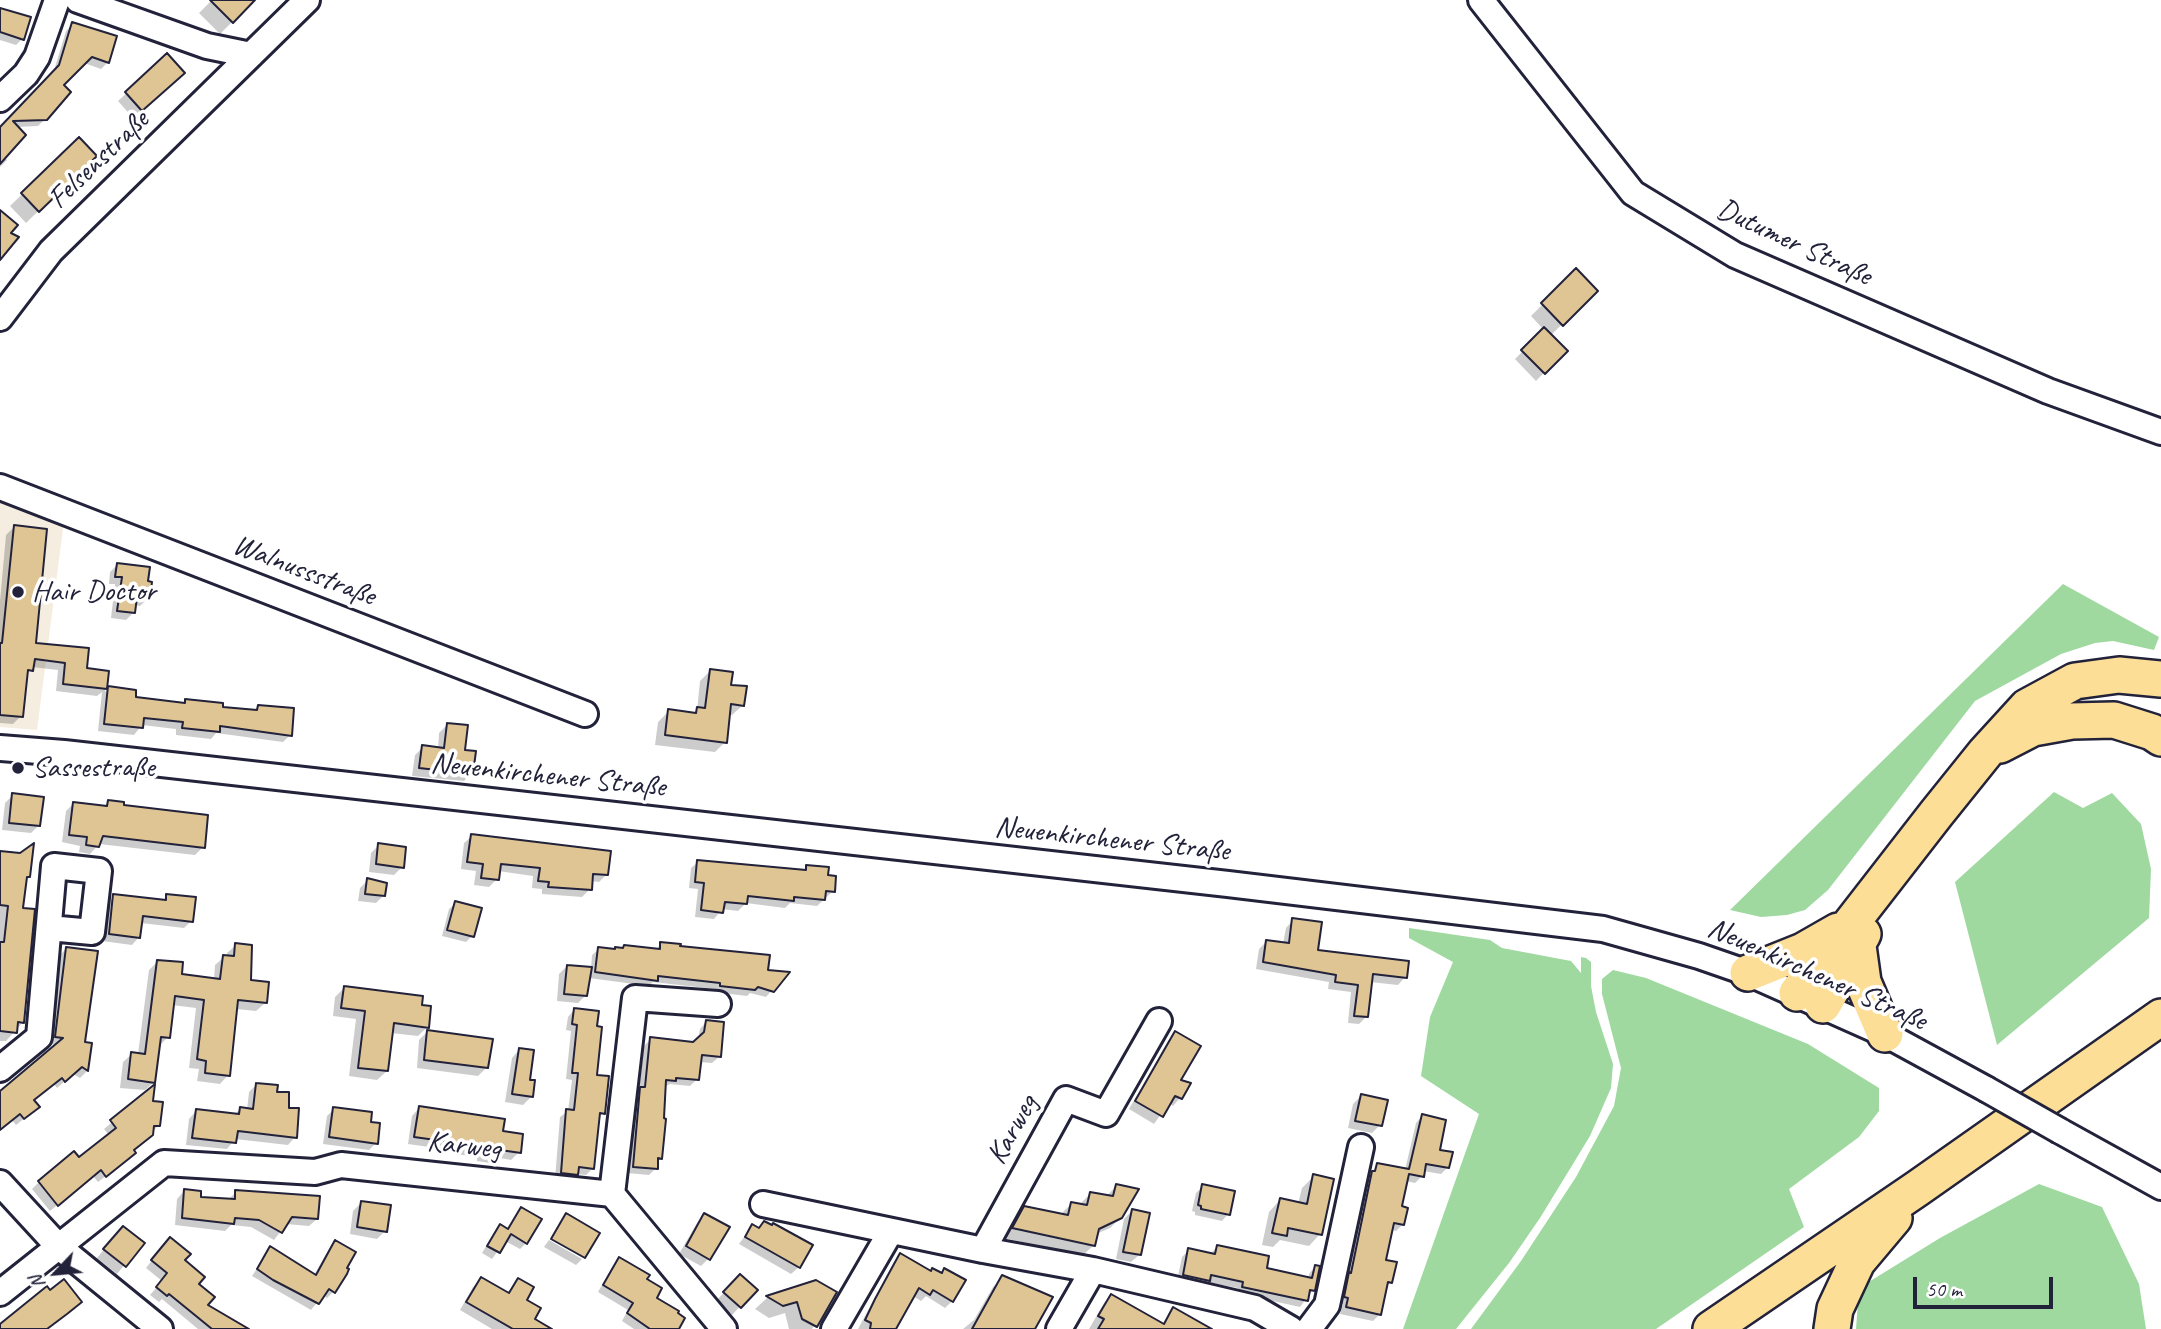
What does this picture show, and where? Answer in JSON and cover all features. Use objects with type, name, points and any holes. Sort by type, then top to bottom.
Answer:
[{"type":"highway","points":[[1810,999],[1889,877],[1985,753],[2026,706],[2075,681],[2119,675],[2161,679]]},
{"type":"highway","points":[[1985,753],[2033,727],[2071,721],[2114,720],[2152,732],[2161,738]]},
{"type":"highway","points":[[1748,973],[1804,951],[1853,936]]},
{"type":"highway","points":[[1853,936],[1863,982],[1885,1034]]},
{"type":"highway","points":[[2108,1054],[2161,1000]]},
{"type":"highway","points":[[1711,1329],[1919,1188],[2161,1017]]},
{"type":"highway","points":[[1832,1329],[1835,1309],[1857,1262],[1919,1188]]},
{"type":"street","points":[[0,99],[26,74],[37,57],[57,0]]},
{"type":"street","points":[[78,0],[207,46],[251,55]]},
{"type":"street","name":"Felsenstraße","points":[[0,318],[51,251],[307,0]]},
{"type":"street","name":"Dutumer Straße","points":[[1481,0],[1633,193],[1735,255],[2048,390],[2161,432]]},
{"type":"street","name":"Walnussstraße","points":[[0,487],[585,714]]},
{"type":"street","name":"Neuenkirchener Straße","points":[[0,748],[64,753],[1590,927],[1650,941],[1748,973],[1810,999],[1885,1034],[2161,1187]]},
{"type":"street","points":[[0,1069],[39,1037],[49,928]]},
{"type":"street","points":[[718,1004],[635,998],[612,1194],[724,1329]]},
{"type":"street","name":"Karweg","points":[[983,1250],[1066,1099],[1106,1114],[1159,1021]]},
{"type":"street","points":[[1309,1329],[1327,1305],[1361,1147]]},
{"type":"street","name":"Karweg","points":[[0,1293],[164,1163],[315,1172],[341,1164],[612,1194]]},
{"type":"street","points":[[0,1183],[58,1246],[160,1329]]},
{"type":"street","points":[[763,1204],[1093,1270],[1255,1308],[1291,1329]]},
{"type":"street","points":[[834,1329],[891,1231]]},
{"type":"street","points":[[1059,1329],[1093,1270]]},
{"type":"shaded area","points":[[0,492],[64,521],[37,730],[0,727]]},
{"type":"green space","points":[[2063,584],[2159,637],[2154,650],[2113,641],[2095,643],[2061,654],[1975,701],[1828,890],[1805,910],[1787,915],[1761,917],[1730,910]]},
{"type":"green space","points":[[2054,792],[2083,808],[2112,793],[2141,824],[2151,869],[2149,918],[1997,1045],[1955,882]]},
{"type":"green space","points":[[1409,928],[1490,940],[1502,948],[1571,961],[1581,973],[1581,957],[1586,958],[1591,962],[1591,986],[1596,1012],[1613,1064],[1611,1088],[1590,1136],[1509,1263],[1456,1329],[1403,1329],[1479,1114],[1421,1076],[1430,1017],[1453,962],[1409,938]]},
{"type":"green space","points":[[1613,970],[1646,978],[1808,1044],[1879,1088],[1879,1111],[1859,1137],[1789,1189],[1804,1227],[1656,1329],[1471,1329],[1521,1261],[1576,1177],[1614,1106],[1621,1068],[1602,994],[1602,979]]},
{"type":"green space","points":[[2039,1184],[2102,1207],[2139,1284],[2146,1329],[1856,1329],[1859,1288],[1940,1238]]},
{"type":"building","points":[[210,0],[255,0],[233,23]]},
{"type":"building","points":[[0,8],[31,17],[24,40],[0,32]]},
{"type":"building","points":[[72,22],[117,36],[109,63],[92,57],[64,85],[71,92],[47,120],[13,121],[26,135],[0,164],[0,127],[59,65]]},
{"type":"building","points":[[167,53],[185,73],[142,111],[125,92]]},
{"type":"building","points":[[79,137],[97,156],[39,212],[21,193]]},
{"type":"building","points":[[0,210],[18,225],[11,233],[19,237],[0,260]]},
{"type":"building","points":[[1576,268],[1598,291],[1563,326],[1541,303]]},
{"type":"building","points":[[1544,327],[1568,351],[1545,374],[1521,350]]},
{"type":"building","points":[[14,525],[47,529],[36,643],[89,648],[87,668],[109,671],[107,689],[63,684],[65,663],[35,659],[33,671],[28,670],[23,717],[0,715],[0,643]]},
{"type":"building","points":[[117,563],[150,567],[150,599],[137,597],[135,613],[117,611],[122,577],[115,577]]},
{"type":"building","points":[[710,669],[733,672],[731,685],[747,686],[744,706],[731,704],[727,743],[665,735],[668,709],[696,713],[697,707],[705,708]]},
{"type":"building","points":[[108,686],[136,690],[136,697],[185,703],[185,699],[223,703],[223,707],[257,710],[258,705],[294,708],[292,736],[220,726],[220,732],[182,728],[183,722],[144,718],[143,728],[104,724]]},
{"type":"building","points":[[447,723],[468,725],[465,750],[476,751],[473,774],[419,768],[422,745],[444,748]]},
{"type":"building","points":[[12,793],[44,797],[40,826],[9,823]]},
{"type":"building","points":[[108,800],[124,802],[124,805],[208,815],[205,848],[103,836],[99,847],[86,845],[87,837],[69,835],[73,802],[107,806]]},
{"type":"building","points":[[471,834],[611,851],[608,875],[593,874],[592,890],[548,887],[549,882],[538,881],[540,868],[501,864],[499,880],[481,878],[483,864],[467,862]]},
{"type":"building","points":[[34,843],[23,908],[35,909],[24,1023],[18,1022],[17,1033],[0,1031],[0,942],[4,942],[8,906],[0,905],[0,851],[20,853]]},
{"type":"building","points":[[378,843],[406,847],[404,868],[376,864]]},
{"type":"building","points":[[697,860],[806,870],[806,865],[829,867],[828,875],[836,876],[835,892],[826,891],[825,900],[794,897],[794,901],[748,896],[747,904],[725,902],[723,913],[701,910],[704,883],[695,882]]},
{"type":"building","points":[[367,878],[387,883],[385,896],[365,894]]},
{"type":"building","points":[[113,894],[166,900],[166,894],[196,897],[193,922],[143,916],[140,938],[109,934]]},
{"type":"building","points":[[455,901],[482,908],[474,937],[447,930]]},
{"type":"building","points":[[1292,918],[1322,922],[1318,950],[1409,961],[1407,978],[1373,974],[1368,1017],[1354,1016],[1358,985],[1335,982],[1336,975],[1263,962],[1266,940],[1289,943]]},
{"type":"building","points":[[660,942],[770,955],[768,970],[790,972],[774,992],[758,987],[755,990],[658,976],[658,981],[595,972],[598,947],[615,949],[623,948],[624,945],[660,949]]},
{"type":"building","points":[[235,943],[252,945],[251,980],[269,982],[267,1003],[238,1000],[230,1076],[205,1073],[206,1061],[197,1059],[204,1000],[175,996],[170,1038],[161,1037],[155,1083],[128,1079],[131,1052],[145,1054],[157,960],[183,962],[182,974],[220,979],[223,955],[234,956]]},
{"type":"building","points":[[66,947],[98,951],[85,1042],[92,1043],[88,1071],[82,1067],[65,1082],[62,1078],[34,1100],[40,1107],[24,1119],[20,1114],[0,1130],[0,1091],[63,1038],[55,1037]]},
{"type":"building","points":[[567,965],[592,967],[587,996],[564,994]]},
{"type":"building","points":[[344,986],[423,996],[422,1005],[431,1006],[429,1028],[394,1023],[388,1071],[358,1068],[365,1011],[341,1008]]},
{"type":"building","points":[[574,1008],[599,1011],[597,1026],[602,1027],[597,1075],[609,1076],[605,1114],[600,1113],[594,1169],[579,1167],[578,1175],[561,1173],[566,1109],[574,1110],[578,1073],[572,1073],[577,1025],[572,1024]]},
{"type":"building","points":[[706,1020],[724,1022],[721,1057],[702,1055],[699,1080],[666,1080],[662,1159],[658,1158],[658,1169],[633,1167],[640,1087],[645,1087],[650,1037],[693,1042],[704,1032]]},
{"type":"building","points":[[427,1030],[493,1039],[488,1068],[424,1060]]},
{"type":"building","points":[[1175,1031],[1201,1046],[1181,1080],[1191,1083],[1182,1099],[1175,1096],[1163,1117],[1135,1101]]},
{"type":"building","points":[[519,1048],[534,1050],[530,1080],[535,1080],[533,1097],[512,1094]]},
{"type":"building","points":[[256,1083],[278,1085],[277,1092],[289,1092],[289,1108],[299,1108],[297,1138],[238,1131],[236,1143],[192,1138],[196,1109],[239,1114],[240,1107],[253,1109]]},
{"type":"building","points":[[155,1084],[153,1101],[163,1102],[160,1126],[154,1126],[153,1135],[106,1177],[101,1170],[58,1206],[38,1181],[74,1151],[79,1157],[116,1128],[110,1120]]},
{"type":"building","points":[[1361,1094],[1388,1100],[1382,1126],[1355,1121]]},
{"type":"building","points":[[419,1106],[505,1119],[503,1131],[523,1134],[521,1153],[500,1150],[499,1156],[483,1154],[484,1150],[456,1146],[457,1143],[414,1137]]},
{"type":"building","points":[[333,1107],[372,1112],[371,1122],[380,1123],[378,1144],[329,1137]]},
{"type":"building","points":[[1422,1114],[1446,1120],[1440,1150],[1453,1152],[1449,1168],[1426,1164],[1424,1177],[1409,1174],[1402,1206],[1408,1208],[1404,1225],[1394,1223],[1386,1260],[1397,1262],[1392,1283],[1388,1282],[1381,1315],[1346,1307],[1348,1298],[1344,1297],[1372,1171],[1375,1171],[1377,1163],[1409,1169]]},
{"type":"building","points":[[1313,1174],[1334,1179],[1322,1235],[1288,1228],[1287,1236],[1272,1233],[1280,1198],[1307,1204]]},
{"type":"building","points":[[1116,1184],[1139,1189],[1122,1218],[1099,1229],[1095,1246],[1012,1228],[1024,1206],[1068,1215],[1071,1202],[1087,1205],[1090,1192],[1113,1196]]},
{"type":"building","points":[[1202,1184],[1235,1191],[1230,1215],[1201,1209],[1198,1205]]},
{"type":"building","points":[[184,1189],[201,1191],[201,1197],[235,1199],[235,1190],[320,1196],[318,1219],[292,1217],[282,1233],[259,1220],[235,1218],[234,1224],[182,1218]]},
{"type":"building","points":[[361,1201],[391,1205],[387,1232],[357,1227]]},
{"type":"building","points":[[521,1207],[542,1219],[527,1244],[511,1234],[500,1253],[487,1246],[500,1224],[508,1229]]},
{"type":"building","points":[[1132,1209],[1150,1213],[1141,1255],[1123,1252]]},
{"type":"building","points":[[566,1213],[600,1233],[585,1258],[551,1239]]},
{"type":"building","points":[[704,1213],[730,1227],[710,1260],[686,1246]]},
{"type":"building","points":[[764,1221],[772,1225],[773,1223],[813,1245],[800,1268],[745,1237],[752,1224],[759,1228]]},
{"type":"building","points":[[123,1226],[145,1243],[126,1267],[103,1249]]},
{"type":"building","points":[[170,1237],[191,1254],[185,1260],[205,1277],[199,1284],[215,1297],[208,1305],[249,1329],[212,1329],[169,1294],[167,1296],[156,1287],[167,1273],[151,1260]]},
{"type":"building","points":[[335,1240],[356,1252],[335,1293],[329,1289],[319,1304],[257,1269],[270,1246],[316,1275]]},
{"type":"building","points":[[1217,1245],[1269,1256],[1267,1268],[1312,1278],[1315,1265],[1320,1266],[1315,1291],[1310,1290],[1308,1301],[1242,1287],[1243,1282],[1211,1275],[1210,1281],[1183,1275],[1188,1248],[1215,1254]]},
{"type":"building","points":[[900,1253],[931,1271],[932,1268],[942,1273],[944,1268],[966,1280],[953,1302],[933,1290],[930,1295],[919,1288],[896,1329],[870,1329],[871,1323],[865,1320]]},
{"type":"building","points":[[619,1257],[650,1275],[647,1279],[662,1288],[657,1298],[679,1311],[685,1318],[679,1329],[650,1329],[627,1313],[633,1303],[603,1285]]},
{"type":"building","points":[[740,1274],[758,1290],[741,1308],[723,1292]]},
{"type":"building","points":[[1002,1275],[1053,1297],[1035,1329],[972,1329]]},
{"type":"building","points":[[481,1277],[509,1293],[518,1278],[534,1287],[527,1300],[541,1308],[535,1319],[552,1329],[513,1329],[466,1302]]},
{"type":"building","points":[[64,1279],[82,1302],[67,1314],[47,1329],[0,1329],[0,1324],[47,1286],[50,1290]]},
{"type":"building","points":[[816,1280],[837,1292],[817,1327],[802,1319],[797,1302],[783,1306],[766,1296]]},
{"type":"building","points":[[1111,1294],[1164,1324],[1173,1307],[1212,1329],[1098,1329],[1104,1319],[1098,1316]]},
{"type":"place","name":"Hair Doctor","points":[[18,592]]},
{"type":"place","name":"Sassestraße","points":[[18,768]]}]
